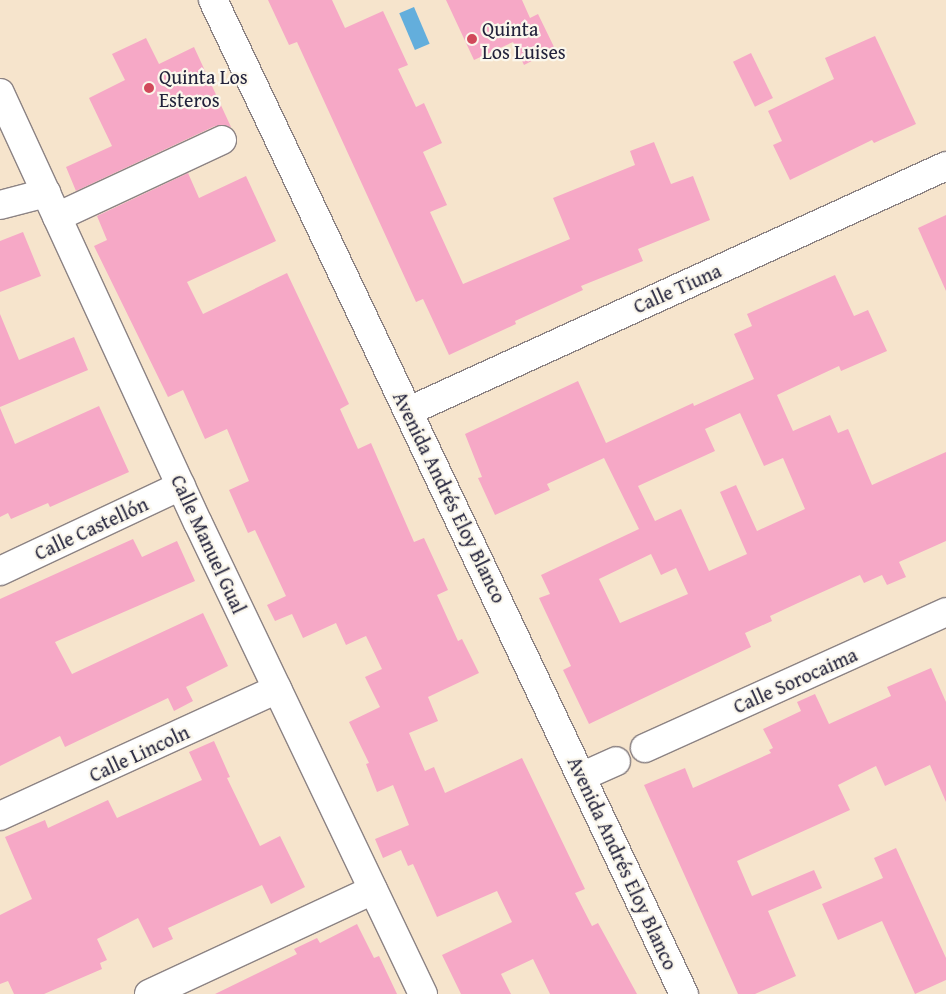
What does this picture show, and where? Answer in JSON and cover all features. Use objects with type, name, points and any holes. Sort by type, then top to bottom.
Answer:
[{"type":"street","name":"Avenida Andrés Eloy Blanco","points":[[214,0],[684,994]]},
{"type":"street","name":"Calle Manuel Gual","points":[[0,93],[181,486],[423,994]]},
{"type":"street","points":[[0,205],[52,205],[222,140]]},
{"type":"street","name":"Calle Tiuna","points":[[409,411],[946,166]]},
{"type":"street","name":"Calle Castellón","points":[[0,571],[181,486]]},
{"type":"street","name":"Calle Sorocaima","points":[[644,748],[946,612]]},
{"type":"street","name":"Calle Lincoln","points":[[0,816],[278,689]]},
{"type":"street","points":[[582,776],[616,761]]},
{"type":"street","points":[[149,994],[373,890]]},
{"type":"water","points":[[414,7],[430,44],[415,50],[399,13]]},
{"type":"building","points":[[268,0],[332,0],[345,28],[383,11],[408,65],[398,69],[416,107],[424,103],[442,143],[423,152],[447,205],[430,212],[463,284],[570,239],[553,198],[635,165],[630,151],[654,142],[671,184],[693,176],[710,220],[638,249],[643,261],[581,286],[583,290],[515,321],[516,324],[449,355],[423,299],[416,302],[297,42],[289,45]]},
{"type":"building","points":[[446,0],[522,0],[530,18],[538,14],[555,49],[524,65],[513,42],[474,60]]},
{"type":"building","points":[[875,36],[916,124],[874,143],[872,140],[790,180],[773,145],[782,141],[768,111],[834,79],[825,58]]},
{"type":"building","points":[[146,38],[159,64],[194,47],[231,127],[215,126],[76,191],[66,167],[112,146],[89,98],[125,80],[112,54]]},
{"type":"building","points":[[751,53],[773,98],[755,107],[733,62]]},
{"type":"building","points":[[188,173],[199,198],[246,176],[276,241],[187,282],[203,314],[287,273],[349,404],[340,409],[358,449],[371,443],[414,542],[424,538],[448,590],[437,595],[458,641],[462,639],[479,673],[428,697],[438,721],[409,733],[425,771],[434,767],[445,793],[522,758],[585,889],[575,893],[592,926],[598,923],[637,994],[550,994],[533,959],[501,974],[511,994],[461,994],[442,955],[512,922],[497,891],[437,917],[413,864],[408,866],[401,850],[383,858],[375,839],[409,825],[393,785],[377,792],[366,764],[369,763],[349,722],[380,707],[365,677],[382,669],[366,636],[346,645],[336,623],[303,638],[292,614],[275,621],[267,605],[286,596],[255,530],[248,533],[229,490],[249,481],[227,429],[205,439],[183,390],[168,397],[94,246],[107,240],[97,216]]},
{"type":"building","points":[[946,215],[946,291],[918,228]]},
{"type":"building","points":[[23,232],[41,276],[0,292],[0,241]]},
{"type":"building","points":[[835,275],[854,316],[868,310],[887,351],[841,371],[839,366],[777,395],[793,431],[830,415],[838,433],[848,429],[872,485],[946,452],[946,541],[899,562],[906,577],[887,585],[882,575],[864,583],[860,575],[798,603],[770,616],[772,621],[745,633],[751,647],[589,724],[563,670],[571,666],[539,598],[550,594],[541,575],[639,529],[604,458],[547,484],[550,490],[495,515],[478,478],[482,477],[465,434],[578,381],[606,443],[693,403],[694,406],[754,379],[734,334],[752,326],[747,314]],"holes":[[[740,413],[764,466],[783,458],[805,509],[757,531],[736,485],[720,492],[747,554],[709,571],[681,509],[655,521],[638,486],[715,451],[705,429]],[[651,554],[661,575],[676,568],[688,594],[620,623],[599,579]]]},
{"type":"building","points":[[0,314],[19,360],[74,337],[88,370],[0,407]]},
{"type":"building","points":[[99,406],[129,472],[50,507],[48,503],[11,519],[8,513],[0,517],[0,408],[15,444]]},
{"type":"building","points":[[133,539],[142,557],[177,541],[195,581],[55,642],[72,674],[203,613],[228,666],[186,687],[193,701],[174,711],[168,698],[65,747],[60,736],[0,766],[0,599]]},
{"type":"building","points":[[931,668],[946,702],[946,802],[930,765],[885,786],[876,766],[838,785],[850,810],[737,861],[752,896],[814,870],[822,888],[768,911],[796,976],[755,994],[738,994],[644,785],[685,768],[693,788],[771,753],[769,750],[773,748],[763,729],[801,711],[797,702],[815,694],[829,724],[891,696],[887,687]]},
{"type":"building","points":[[214,741],[230,777],[227,778],[260,846],[280,836],[305,887],[271,904],[262,885],[168,928],[173,939],[153,948],[138,918],[97,939],[107,960],[100,963],[102,969],[44,994],[14,994],[8,981],[0,984],[0,915],[32,899],[5,837],[45,820],[48,828],[108,800],[117,818],[202,780],[189,752]]},
{"type":"building","points":[[896,848],[946,958],[946,980],[915,994],[882,921],[838,940],[822,904],[883,878],[874,858]]},
{"type":"building","points":[[357,924],[374,958],[379,956],[397,994],[215,994],[297,954],[294,949],[317,938],[320,943]]},
{"type":"place","name":"Quinta Los Luises","points":[[472,39]]},
{"type":"place","name":"Quinta Los Esteros","points":[[149,88]]}]
